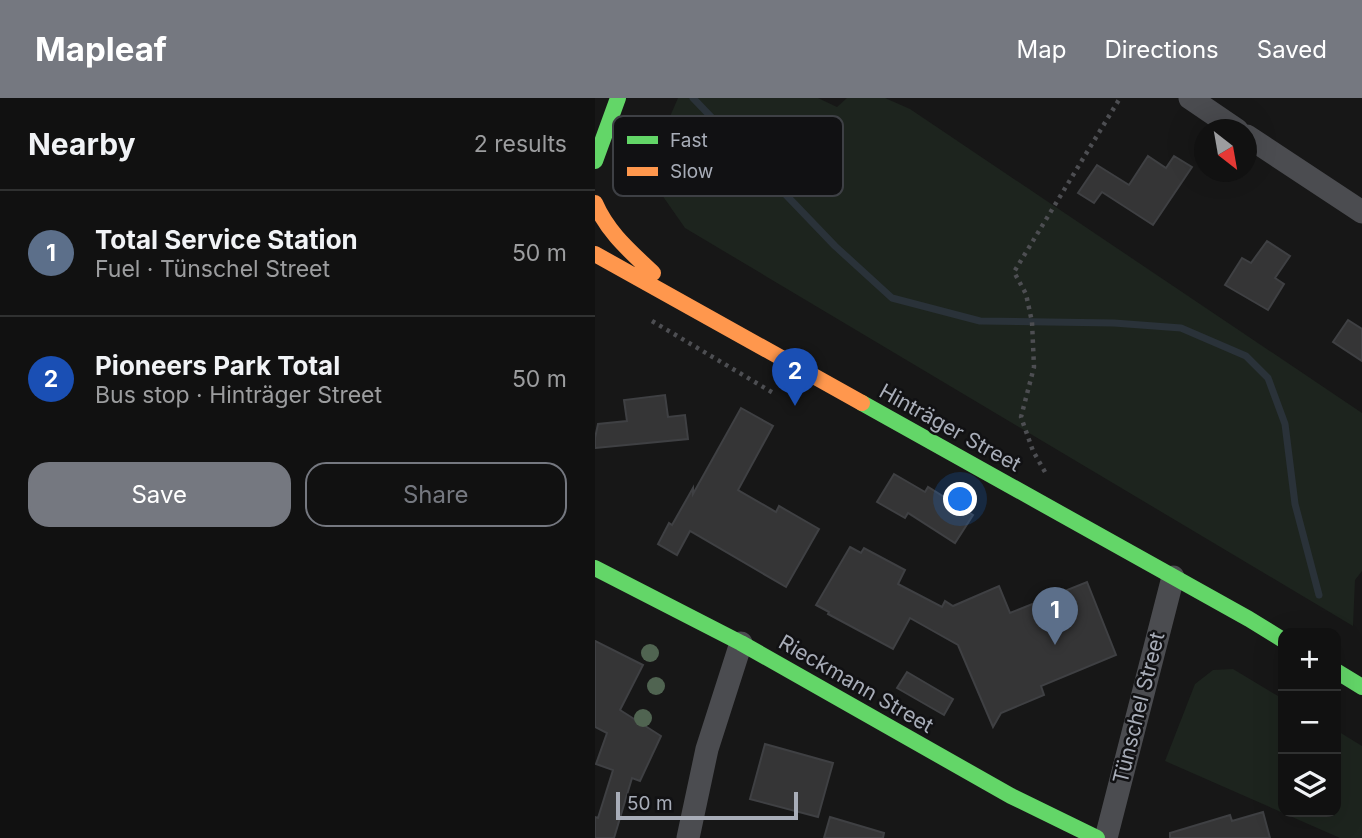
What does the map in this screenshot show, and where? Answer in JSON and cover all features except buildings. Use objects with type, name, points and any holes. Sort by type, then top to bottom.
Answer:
[{"type":"street","points":[[595,125],[610,98]]},
{"type":"street","points":[[595,161],[618,98]]},
{"type":"street","points":[[1190,98],[1221,119]]},
{"type":"street","points":[[1257,142],[1362,212]]},
{"type":"street","points":[[595,203],[602,219],[621,242],[675,297]]},
{"type":"street","name":"Hinträger Street","points":[[595,254],[1278,637]]},
{"type":"street","name":"Rieckmann Street","points":[[595,568],[741,643],[1011,796],[1097,838]]},
{"type":"street","name":"Tünschel Street","points":[[1106,838],[1173,577]]},
{"type":"street","points":[[688,838],[707,749],[741,643]]},
{"type":"street","points":[[1341,674],[1362,687]]},
{"type":"path","points":[[1046,474],[1033,451],[1021,417],[1034,367],[1032,322],[1026,294],[1014,272],[1120,98]]},
{"type":"path","points":[[643,316],[775,394]]},
{"type":"shaded area","points":[[678,98],[818,98],[837,107],[847,98],[885,98],[910,109],[1362,413],[1362,571],[1355,580],[1353,626],[685,228],[663,196],[843,196],[843,116],[670,116]]},
{"type":"shaded area","points":[[1233,669],[1278,696],[1278,811],[1165,761],[1195,684],[1213,670]]},
{"type":"shaded area","points":[[1341,733],[1362,746],[1362,838],[1340,838],[1292,817],[1341,817]]},
{"type":"waterway","points":[[693,98],[710,116]]},
{"type":"waterway","points":[[787,196],[835,246],[892,298],[980,321],[1114,323],[1181,328],[1246,356],[1268,378],[1285,424],[1295,504],[1319,595]]},
{"type":"traffic: fast","points":[[595,161],[618,98]]},
{"type":"traffic: fast","points":[[862,403],[1278,637]]},
{"type":"traffic: fast","points":[[595,568],[741,643],[1011,796],[1097,838]]},
{"type":"traffic: fast","points":[[1341,674],[1362,687]]},
{"type":"traffic: slow","points":[[595,203],[613,233],[653,273]]},
{"type":"traffic: slow","points":[[595,254],[862,403]]},
{"type":"place","name":"Pioneers Park Total","points":[[795,406]]},
{"type":"place","name":"Total Service Station","points":[[1055,645]]}]
